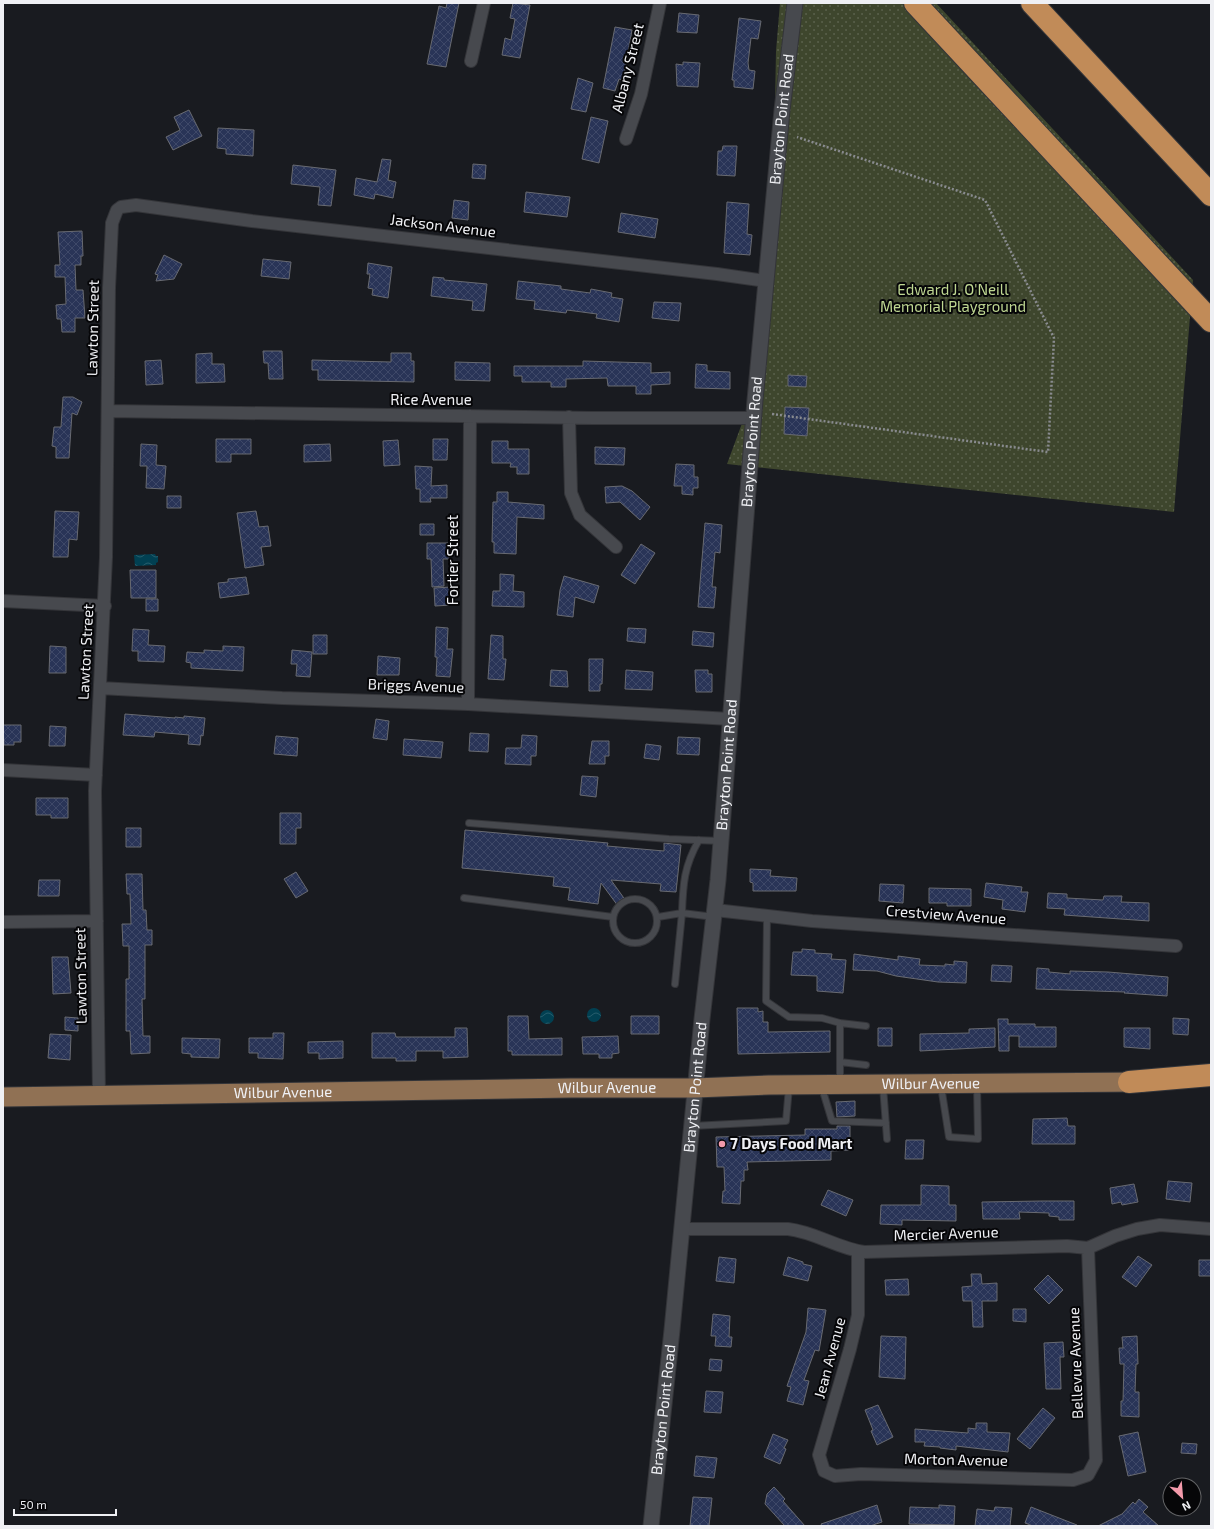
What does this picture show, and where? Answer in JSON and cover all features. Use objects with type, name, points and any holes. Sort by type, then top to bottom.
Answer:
[{"type":"highway","points":[[915,3],[1207,318]]},
{"type":"highway","points":[[1032,3],[1211,195]]},
{"type":"highway","points":[[1129,1082],[1211,1075]]},
{"type":"main road","name":"Wilbur Avenue","points":[[3,1097],[572,1088],[695,1088],[821,1084],[1211,1081]]},
{"type":"street","points":[[471,61],[484,3]]},
{"type":"street","name":"Albany Street","points":[[626,139],[641,94],[660,3]]},
{"type":"street","name":"Brayton Point Road","points":[[651,1526],[721,841],[766,281],[784,84],[795,3]]},
{"type":"street","name":"Jackson Avenue","points":[[117,210],[121,207],[136,205],[252,221],[709,273],[766,281]]},
{"type":"street","name":"Lawton Street","points":[[99,1095],[96,921],[96,774],[105,606],[112,223],[117,210]]},
{"type":"street","name":"Rice Avenue","points":[[108,411],[754,418]]},
{"type":"street","name":"Fortier Street","points":[[468,704],[470,416]]},
{"type":"street","points":[[569,417],[571,493],[580,515],[616,547]]},
{"type":"street","points":[[3,601],[105,606]]},
{"type":"street","name":"Briggs Avenue","points":[[100,688],[282,698],[468,704],[730,719]]},
{"type":"street","points":[[3,770],[96,774]]},
{"type":"street","name":"Crestview Avenue","points":[[714,914],[767,916],[907,928],[1176,946]]},
{"type":"street","points":[[3,922],[96,921]]},
{"type":"street","points":[[1088,1248],[1114,1236],[1152,1226],[1160,1225],[1211,1229]]},
{"type":"street","name":"Mercier Avenue","points":[[682,1229],[788,1229],[805,1231],[847,1250],[858,1252],[1067,1246],[1088,1248]]},
{"type":"street","name":"Bellevue Avenue","points":[[1088,1248],[1096,1460],[1088,1475]]},
{"type":"street","name":"Jean Avenue","points":[[824,1470],[820,1455],[858,1315],[858,1252]]},
{"type":"street","name":"Morton Avenue","points":[[824,1470],[835,1476],[861,1474],[1073,1480],[1088,1475]]},
{"type":"lane","points":[[469,823],[721,841]]},
{"type":"lane","points":[[675,984],[685,875],[689,857],[699,840]]},
{"type":"lane","points":[[464,898],[613,917]]},
{"type":"lane","points":[[635,898],[647,902],[652,906],[658,917],[658,924],[652,935],[647,940],[635,943],[629,942],[618,935],[613,924],[613,917],[618,906],[623,902],[635,898]]},
{"type":"lane","points":[[658,917],[682,913],[714,914]]},
{"type":"lane","points":[[767,916],[766,1001],[789,1017],[822,1018],[840,1023],[866,1026]]},
{"type":"lane","points":[[840,1023],[840,1084]]},
{"type":"lane","points":[[840,1062],[866,1065]]},
{"type":"lane","points":[[821,1084],[832,1121],[886,1124]]},
{"type":"lane","points":[[882,1084],[887,1140]]},
{"type":"lane","points":[[941,1084],[949,1137],[978,1139],[977,1084]]},
{"type":"lane","points":[[692,1126],[786,1121],[789,1085]]},
{"type":"path","points":[[772,414],[1048,452],[1054,338],[985,200],[797,137]]},
{"type":"green space","name":"Edward J. O'Neill Memorial Playground","points":[[780,3],[936,3],[1193,280],[1174,512],[727,464],[761,372],[772,249],[776,51]]},
{"type":"water","points":[[155,554],[158,556],[158,562],[156,565],[135,566],[134,555]]},
{"type":"water","points":[[591,1008],[597,1008],[601,1012],[601,1018],[597,1022],[591,1022],[587,1018],[587,1012]]},
{"type":"water","points":[[544,1010],[550,1010],[554,1014],[554,1020],[550,1024],[544,1024],[540,1020],[540,1014]]},
{"type":"building","points":[[447,3],[459,3],[446,67],[427,64],[439,6],[446,8]]},
{"type":"building","points":[[513,3],[530,5],[520,58],[502,55],[505,38],[511,40],[515,19],[510,18]]},
{"type":"building","points":[[679,13],[699,15],[697,33],[677,32]]},
{"type":"building","points":[[739,18],[761,21],[758,39],[751,38],[748,63],[749,70],[755,71],[753,89],[734,87],[734,80],[732,80]]},
{"type":"building","points":[[615,27],[632,30],[623,80],[619,79],[615,91],[603,88]]},
{"type":"building","points":[[683,62],[700,63],[698,87],[677,86],[676,64],[683,65]]},
{"type":"building","points":[[578,78],[593,83],[586,112],[571,109]]},
{"type":"building","points":[[189,110],[202,136],[173,150],[166,137],[180,130],[174,117]]},
{"type":"building","points":[[591,117],[608,121],[599,163],[582,159]]},
{"type":"building","points":[[218,128],[254,130],[253,156],[226,154],[226,149],[217,148]]},
{"type":"building","points":[[723,146],[737,146],[735,176],[717,175],[718,151],[722,151]]},
{"type":"building","points":[[382,159],[391,160],[388,180],[396,182],[393,198],[375,194],[374,199],[354,195],[356,178],[377,182]]},
{"type":"building","points":[[473,164],[486,165],[485,179],[472,178]]},
{"type":"building","points":[[293,165],[336,170],[331,206],[318,205],[320,187],[291,184]]},
{"type":"building","points":[[526,192],[570,197],[567,217],[524,212]]},
{"type":"building","points":[[454,200],[469,202],[468,220],[452,218]]},
{"type":"building","points":[[727,202],[749,204],[747,234],[752,235],[750,255],[724,253]]},
{"type":"building","points":[[621,213],[658,219],[655,238],[618,232]]},
{"type":"building","points":[[82,231],[83,256],[81,256],[81,265],[75,265],[76,290],[83,290],[85,318],[75,318],[75,332],[62,332],[61,319],[57,319],[56,305],[66,304],[65,277],[55,277],[55,265],[60,265],[58,232]]},
{"type":"building","points":[[164,255],[182,264],[174,279],[156,281],[158,275],[155,274]]},
{"type":"building","points":[[263,259],[291,262],[289,279],[261,276]]},
{"type":"building","points":[[368,263],[392,267],[388,298],[372,295],[373,289],[368,288],[370,274],[367,274]]},
{"type":"building","points":[[433,277],[444,278],[444,280],[487,284],[484,311],[472,310],[473,301],[431,296]]},
{"type":"building","points":[[518,281],[561,286],[561,289],[590,293],[591,289],[612,293],[611,297],[623,299],[619,322],[596,318],[597,314],[567,310],[566,313],[534,309],[535,301],[516,299]]},
{"type":"building","points":[[654,302],[681,303],[679,321],[652,318]]},
{"type":"building","points":[[263,351],[282,351],[283,379],[269,379],[268,363],[264,363]]},
{"type":"building","points":[[212,353],[212,364],[224,364],[225,382],[196,383],[196,354]]},
{"type":"building","points":[[391,353],[411,353],[411,361],[414,361],[414,382],[318,380],[318,370],[312,370],[312,360],[391,362]]},
{"type":"building","points":[[161,360],[163,384],[146,385],[145,361]]},
{"type":"building","points":[[583,361],[651,363],[651,373],[670,372],[670,384],[651,385],[651,394],[636,394],[636,386],[608,386],[607,378],[566,379],[566,387],[551,387],[551,382],[522,382],[522,376],[514,376],[514,366],[583,366]]},
{"type":"building","points":[[455,362],[490,363],[490,381],[455,380]]},
{"type":"building","points":[[696,364],[707,365],[707,371],[730,372],[730,389],[695,388]]},
{"type":"building","points":[[788,375],[807,376],[806,387],[788,386]]},
{"type":"building","points":[[63,397],[73,397],[82,402],[77,415],[72,413],[69,458],[56,458],[56,447],[52,446],[54,427],[61,427]]},
{"type":"building","points":[[785,407],[809,408],[807,436],[784,434]]},
{"type":"building","points":[[216,439],[251,439],[251,454],[231,454],[231,462],[216,462]]},
{"type":"building","points":[[433,439],[448,439],[447,460],[433,460]]},
{"type":"building","points":[[398,440],[400,465],[384,466],[383,441]]},
{"type":"building","points":[[492,441],[508,441],[508,449],[529,449],[529,474],[517,474],[517,467],[510,467],[511,463],[492,463]]},
{"type":"building","points":[[141,444],[157,445],[156,465],[166,466],[164,489],[146,488],[147,466],[140,466]]},
{"type":"building","points":[[330,444],[331,461],[304,462],[304,445]]},
{"type":"building","points":[[595,447],[625,448],[624,465],[595,464]]},
{"type":"building","points":[[676,464],[694,465],[694,477],[698,477],[698,488],[693,488],[693,495],[682,494],[682,486],[674,486]]},
{"type":"building","points":[[415,466],[432,467],[431,486],[447,485],[447,498],[430,498],[431,502],[420,502],[420,489],[416,489]]},
{"type":"building","points":[[622,486],[632,491],[650,507],[640,520],[620,502],[606,503],[605,487]]},
{"type":"building","points":[[497,492],[508,492],[508,502],[544,505],[544,519],[517,517],[516,554],[494,553],[494,542],[492,542],[493,502],[497,502]]},
{"type":"building","points":[[167,496],[181,496],[181,508],[167,508]]},
{"type":"building","points":[[55,511],[79,512],[77,540],[69,539],[68,557],[53,557]]},
{"type":"building","points":[[256,511],[259,527],[268,526],[271,546],[261,547],[264,565],[245,568],[237,513]]},
{"type":"building","points":[[705,523],[722,525],[720,553],[715,552],[712,587],[716,587],[714,608],[698,607]]},
{"type":"building","points":[[420,524],[434,524],[434,535],[420,535]]},
{"type":"building","points":[[427,543],[449,543],[449,559],[443,559],[444,586],[432,587],[431,559],[427,559]]},
{"type":"building","points":[[641,544],[655,553],[635,584],[621,575]]},
{"type":"building","points":[[130,570],[156,570],[156,598],[131,598]]},
{"type":"building","points":[[500,574],[514,575],[513,591],[524,592],[524,607],[492,606],[493,591],[500,591]]},
{"type":"building","points":[[564,576],[599,586],[594,603],[575,597],[573,617],[557,615],[560,590]]},
{"type":"building","points":[[246,577],[249,594],[220,598],[218,583],[228,582],[228,579]]},
{"type":"building","points":[[451,587],[452,605],[435,606],[434,588]]},
{"type":"building","points":[[146,599],[158,599],[158,611],[146,611]]},
{"type":"building","points":[[436,627],[448,628],[447,649],[453,649],[450,677],[436,676]]},
{"type":"building","points":[[628,628],[646,629],[645,643],[627,641]]},
{"type":"building","points":[[133,629],[149,630],[148,645],[165,646],[164,662],[138,661],[138,651],[132,651]]},
{"type":"building","points":[[693,631],[714,633],[713,647],[692,645]]},
{"type":"building","points":[[313,635],[327,635],[327,654],[313,654]]},
{"type":"building","points":[[491,635],[503,636],[503,659],[506,659],[504,680],[488,679]]},
{"type":"building","points":[[50,646],[66,647],[66,673],[49,673]]},
{"type":"building","points":[[223,646],[244,647],[243,671],[191,668],[191,663],[186,662],[187,652],[204,653],[204,650],[223,651]]},
{"type":"building","points":[[292,650],[312,652],[310,677],[296,676],[297,664],[291,664]]},
{"type":"building","points":[[378,656],[400,658],[399,675],[377,675]]},
{"type":"building","points":[[589,659],[603,659],[602,684],[600,684],[600,691],[589,691]]},
{"type":"building","points":[[551,670],[567,671],[568,687],[550,686]]},
{"type":"building","points":[[626,670],[653,672],[652,690],[625,689]]},
{"type":"building","points":[[695,670],[708,670],[708,674],[712,674],[712,692],[696,692]]},
{"type":"building","points":[[125,714],[175,718],[184,718],[184,716],[205,718],[203,736],[201,735],[200,745],[188,744],[189,735],[155,732],[154,737],[123,735]]},
{"type":"building","points":[[376,719],[389,721],[387,740],[373,738]]},
{"type":"building","points":[[3,725],[21,725],[21,742],[14,742],[14,745],[4,745]]},
{"type":"building","points":[[50,726],[66,727],[65,746],[49,746]]},
{"type":"building","points":[[470,733],[489,734],[488,752],[469,751]]},
{"type":"building","points":[[522,735],[537,736],[536,756],[531,756],[531,765],[505,764],[506,748],[521,748]]},
{"type":"building","points":[[276,736],[298,738],[297,756],[274,754]]},
{"type":"building","points":[[678,737],[700,738],[699,755],[677,754]]},
{"type":"building","points":[[404,739],[443,742],[441,758],[403,755]]},
{"type":"building","points":[[592,741],[609,741],[609,756],[605,756],[605,764],[589,764]]},
{"type":"building","points":[[646,744],[661,746],[659,760],[644,758]]},
{"type":"building","points":[[582,776],[598,777],[596,797],[580,795]]},
{"type":"building","points":[[36,798],[68,798],[68,818],[51,818],[51,815],[36,815]]},
{"type":"building","points":[[280,813],[301,813],[301,828],[296,828],[296,844],[280,844]]},
{"type":"building","points":[[126,828],[141,828],[141,847],[126,847]]},
{"type":"building","points":[[465,830],[608,843],[607,846],[664,851],[664,843],[681,845],[676,892],[660,891],[661,884],[611,880],[626,901],[618,906],[601,883],[598,904],[568,900],[570,888],[553,886],[554,877],[462,868]]},
{"type":"building","points":[[750,869],[771,870],[770,876],[797,878],[796,891],[753,891],[753,883],[750,882]]},
{"type":"building","points":[[296,872],[308,891],[296,898],[284,879]]},
{"type":"building","points":[[126,874],[142,874],[143,910],[146,910],[147,930],[152,930],[152,945],[145,945],[145,999],[142,999],[143,1036],[150,1036],[150,1053],[131,1054],[130,1031],[126,1031],[126,979],[129,979],[129,946],[123,946],[122,924],[131,924],[130,894],[127,894]]},
{"type":"building","points":[[39,880],[60,880],[59,896],[38,896]]},
{"type":"building","points":[[986,883],[1022,887],[1021,892],[1028,892],[1025,912],[1002,909],[1003,900],[984,897]]},
{"type":"building","points":[[880,884],[904,885],[903,903],[879,901]]},
{"type":"building","points":[[929,888],[971,889],[971,906],[947,906],[947,903],[929,903]]},
{"type":"building","points":[[1048,893],[1067,894],[1067,898],[1103,900],[1104,896],[1122,896],[1121,902],[1149,903],[1149,921],[1064,915],[1065,909],[1047,908]]},
{"type":"building","points":[[802,949],[815,950],[815,953],[832,954],[831,959],[846,960],[843,993],[817,991],[817,976],[791,975],[793,952],[802,952]]},
{"type":"building","points":[[854,954],[898,960],[898,956],[920,959],[919,965],[945,966],[945,964],[954,965],[954,961],[967,962],[966,983],[938,982],[896,976],[877,971],[853,970]]},
{"type":"building","points":[[52,957],[68,957],[71,993],[53,994]]},
{"type":"building","points":[[992,965],[1012,966],[1011,982],[991,981]]},
{"type":"building","points":[[1037,968],[1049,969],[1049,972],[1070,974],[1070,971],[1108,972],[1168,977],[1167,996],[1124,993],[1125,992],[1036,989]]},
{"type":"building","points":[[737,1008],[758,1008],[758,1012],[763,1011],[763,1022],[768,1022],[768,1032],[830,1031],[830,1052],[738,1054]]},
{"type":"building","points":[[508,1016],[528,1016],[529,1039],[562,1038],[562,1055],[512,1055],[512,1051],[508,1051]]},
{"type":"building","points":[[631,1016],[659,1016],[659,1034],[631,1034]]},
{"type":"building","points":[[65,1017],[78,1018],[78,1031],[65,1030]]},
{"type":"building","points":[[1173,1018],[1189,1019],[1188,1035],[1173,1034]]},
{"type":"building","points":[[998,1019],[1008,1019],[1008,1024],[1035,1024],[1035,1027],[1056,1027],[1056,1047],[1019,1047],[1019,1036],[1009,1036],[1009,1051],[999,1051]]},
{"type":"building","points":[[455,1028],[467,1028],[468,1057],[443,1058],[443,1051],[416,1051],[416,1061],[396,1061],[396,1058],[372,1058],[372,1033],[395,1033],[396,1037],[455,1037]]},
{"type":"building","points":[[878,1028],[892,1028],[892,1046],[878,1046]]},
{"type":"building","points":[[995,1028],[995,1047],[920,1051],[920,1034],[969,1033],[969,1029]]},
{"type":"building","points":[[1124,1028],[1150,1028],[1150,1049],[1124,1047]]},
{"type":"building","points":[[273,1033],[284,1033],[283,1059],[258,1058],[258,1053],[249,1053],[249,1038],[273,1038]]},
{"type":"building","points":[[50,1034],[71,1035],[70,1060],[48,1058]]},
{"type":"building","points":[[618,1036],[619,1053],[612,1054],[612,1058],[599,1058],[599,1054],[583,1054],[582,1037]]},
{"type":"building","points":[[182,1038],[220,1039],[219,1058],[191,1057],[191,1054],[182,1053]]},
{"type":"building","points":[[343,1041],[343,1058],[319,1059],[319,1053],[308,1053],[308,1042]]},
{"type":"building","points":[[855,1101],[855,1116],[837,1117],[836,1102]]},
{"type":"building","points":[[1067,1118],[1068,1126],[1075,1126],[1075,1144],[1032,1144],[1033,1119]]},
{"type":"building","points":[[837,1126],[850,1126],[850,1150],[831,1151],[831,1160],[747,1162],[748,1170],[744,1170],[744,1181],[741,1181],[740,1204],[722,1203],[723,1191],[725,1191],[724,1167],[717,1167],[716,1137],[805,1135],[805,1129],[837,1129]]},
{"type":"building","points":[[906,1140],[924,1140],[923,1159],[905,1159]]},
{"type":"building","points":[[1168,1181],[1192,1183],[1190,1202],[1166,1199]]},
{"type":"building","points":[[1134,1184],[1138,1202],[1122,1205],[1121,1202],[1112,1204],[1110,1188]]},
{"type":"building","points":[[921,1185],[949,1186],[949,1205],[956,1205],[956,1221],[902,1220],[902,1225],[880,1224],[881,1205],[921,1205]]},
{"type":"building","points":[[828,1190],[853,1200],[846,1216],[821,1205]]},
{"type":"building","points":[[1074,1201],[1074,1220],[1059,1220],[1059,1217],[1049,1216],[1049,1213],[1019,1212],[1020,1219],[983,1219],[982,1202]]},
{"type":"building","points":[[1138,1256],[1152,1265],[1136,1287],[1122,1277]]},
{"type":"building","points":[[719,1257],[736,1259],[734,1283],[716,1281]]},
{"type":"building","points":[[788,1257],[803,1262],[803,1264],[812,1266],[808,1281],[783,1275]]},
{"type":"building","points":[[1199,1260],[1211,1260],[1211,1276],[1199,1276]]},
{"type":"building","points":[[971,1274],[981,1274],[982,1284],[997,1283],[997,1301],[982,1301],[983,1327],[973,1327],[972,1301],[963,1301],[962,1287],[972,1286]]},
{"type":"building","points":[[1048,1275],[1063,1290],[1049,1304],[1034,1289]]},
{"type":"building","points":[[908,1279],[909,1295],[886,1295],[885,1280]]},
{"type":"building","points":[[808,1308],[826,1310],[819,1351],[815,1350],[804,1380],[809,1381],[803,1405],[787,1401],[791,1387],[787,1386],[806,1332]]},
{"type":"building","points":[[1013,1309],[1026,1309],[1026,1322],[1013,1321]]},
{"type":"building","points":[[713,1314],[730,1316],[729,1337],[732,1337],[731,1347],[715,1346],[716,1336],[711,1336]]},
{"type":"building","points":[[881,1336],[906,1337],[905,1379],[879,1377]]},
{"type":"building","points":[[1137,1336],[1138,1364],[1136,1364],[1135,1392],[1139,1392],[1139,1417],[1121,1416],[1124,1364],[1120,1364],[1119,1348],[1123,1348],[1122,1337]]},
{"type":"building","points":[[1063,1342],[1064,1357],[1060,1357],[1061,1389],[1046,1389],[1044,1343]]},
{"type":"building","points":[[710,1359],[722,1360],[721,1371],[709,1370]]},
{"type":"building","points":[[706,1391],[723,1392],[721,1413],[704,1412]]},
{"type":"building","points":[[878,1405],[893,1437],[877,1445],[865,1410]]},
{"type":"building","points":[[1043,1408],[1055,1418],[1030,1449],[1017,1439]]},
{"type":"building","points":[[976,1423],[987,1423],[987,1432],[1010,1433],[1008,1452],[956,1446],[956,1450],[924,1446],[925,1442],[915,1442],[915,1429],[968,1433],[968,1428],[976,1429]]},
{"type":"building","points":[[1138,1432],[1146,1472],[1128,1476],[1119,1436]]},
{"type":"building","points":[[773,1434],[788,1440],[784,1448],[786,1449],[780,1464],[764,1457]]},
{"type":"building","points":[[1182,1443],[1197,1444],[1196,1454],[1181,1453]]},
{"type":"building","points":[[696,1456],[717,1458],[714,1478],[694,1476]]},
{"type":"building","points":[[774,1487],[785,1499],[783,1501],[805,1526],[785,1526],[765,1504],[767,1494]]},
{"type":"building","points":[[693,1497],[712,1498],[709,1526],[690,1526]]},
{"type":"building","points":[[1139,1499],[1148,1507],[1143,1512],[1159,1526],[1098,1526],[1122,1514],[1133,1502],[1135,1504]]},
{"type":"building","points":[[877,1505],[882,1522],[870,1526],[822,1526],[821,1524]]},
{"type":"building","points":[[939,1505],[955,1506],[954,1525],[909,1524],[910,1507],[939,1508]]},
{"type":"building","points":[[995,1507],[1012,1508],[1010,1526],[975,1526],[977,1509],[994,1511]]},
{"type":"building","points":[[1031,1507],[1077,1526],[1033,1526],[1025,1523]]},
{"type":"place","name":"7 Days Food Mart","points":[[722,1144]]}]
